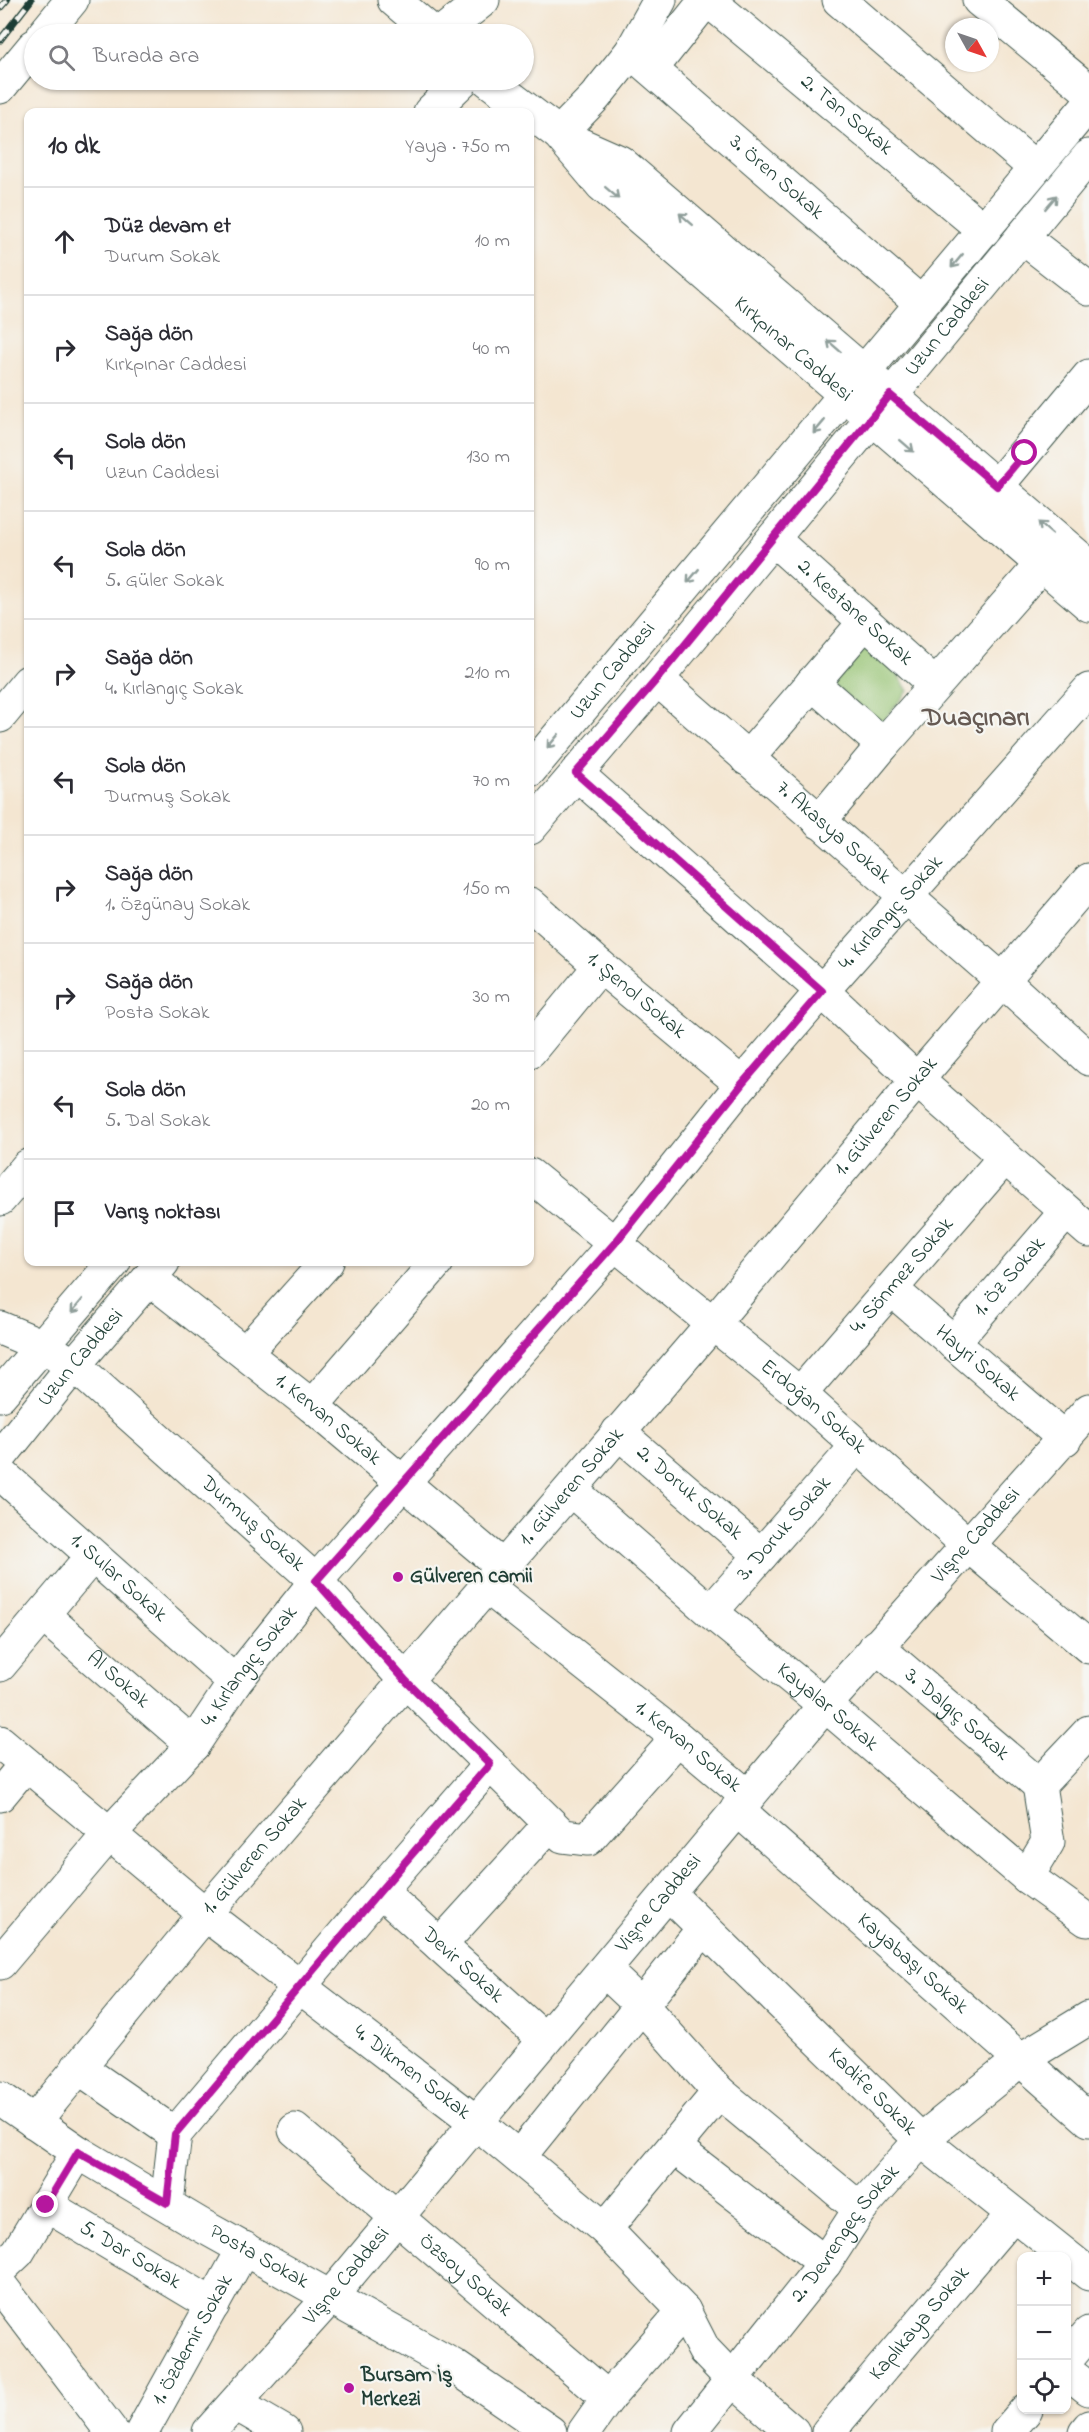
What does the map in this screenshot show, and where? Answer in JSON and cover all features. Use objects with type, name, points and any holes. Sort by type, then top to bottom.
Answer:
[{"type":"main road","points":[[52,24],[72,0]]},
{"type":"main road","points":[[394,0],[422,24]]},
{"type":"main road","points":[[453,24],[483,0]]},
{"type":"main road","points":[[641,60],[660,0]]},
{"type":"main road","points":[[559,134],[595,97],[641,60],[707,0]]},
{"type":"main road","name":"2. Tan Sokak","points":[[707,0],[984,230]]},
{"type":"main road","points":[[839,0],[1035,168]]},
{"type":"main road","points":[[979,0],[1089,91]]},
{"type":"main road","points":[[0,87],[24,57]]},
{"type":"main road","name":"3. Ören Sokak","points":[[641,60],[921,303]]},
{"type":"main road","points":[[434,108],[453,90]]},
{"type":"main road","name":"Kırkpınar Caddesi","points":[[499,97],[517,108]]},
{"type":"main road","name":"Uzun Caddesi","points":[[534,765],[1089,104]]},
{"type":"main road","name":"Kırkpınar Caddesi","points":[[534,119],[559,134],[620,162],[882,406],[1042,564],[1089,605]]},
{"type":"main road","name":"Uzun Caddesi","points":[[534,823],[657,679],[1089,156]]},
{"type":"main road","points":[[1022,237],[1089,290]]},
{"type":"main road","points":[[997,486],[1078,411],[1089,376]]},
{"type":"main road","name":"Kırkpınar Caddesi","points":[[882,406],[997,486],[1089,567]]},
{"type":"main road","name":"2. Kestane Sokak","points":[[772,539],[936,685]]},
{"type":"main road","points":[[819,822],[883,745],[1042,564]]},
{"type":"main road","points":[[747,759],[865,622]]},
{"type":"main road","name":"7. Akasya Sokak","points":[[657,679],[1089,1059]]},
{"type":"main road","points":[[812,683],[883,745]]},
{"type":"main road","points":[[0,716],[24,687]]},
{"type":"main road","name":"4. Kırlangıç Sokak","points":[[0,1964],[110,1833],[193,1745],[235,1682],[316,1581],[615,1243],[742,1084],[822,991],[1089,690]]},
{"type":"main road","points":[[576,773],[822,991],[917,1080],[1078,1221]]},
{"type":"main road","name":"1. Gülveren Sokak","points":[[34,2122],[205,1914],[571,1490],[618,1431],[713,1323],[917,1080],[1003,981],[1085,894]]},
{"type":"main road","name":"1. Şenol Sokak","points":[[534,908],[600,966],[742,1084]]},
{"type":"main road","points":[[534,1047],[600,966]]},
{"type":"main road","name":"4. Sönmez Sokak","points":[[800,1394],[1005,1157]]},
{"type":"main road","points":[[0,1199],[24,1171]]},
{"type":"main road","name":"Erdoğan Sokak","points":[[534,1178],[800,1394],[969,1546],[1088,1644]]},
{"type":"main road","name":"1. Öz Sokak","points":[[953,1343],[1078,1221]]},
{"type":"main road","name":"Uzun Caddesi","points":[[0,1395],[111,1266]]},
{"type":"main road","points":[[245,1353],[323,1266]]},
{"type":"main road","points":[[312,1406],[420,1267]]},
{"type":"main road","name":"Uzun Caddesi","points":[[0,1457],[74,1365],[156,1270]]},
{"type":"main road","name":"1. Kervan Sokak","points":[[156,1270],[245,1353],[312,1406],[403,1484],[495,1576],[678,1738],[742,1803]]},
{"type":"main road","name":"Hayri Sokak","points":[[891,1289],[1065,1439]]},
{"type":"main road","name":"Durmuş Sokak","points":[[0,1328],[43,1346],[74,1365],[316,1581],[405,1680],[563,1836],[588,1839],[678,1738]]},
{"type":"main road","name":"Vişne Caddesi","points":[[236,2404],[398,2217],[825,1704],[1088,1413]]},
{"type":"main road","name":"2. Doruk Sokak","points":[[618,1431],[761,1554]]},
{"type":"main road","name":"3. Doruk Sokak","points":[[711,1612],[857,1446]]},
{"type":"main road","name":"1. Sular Sokak","points":[[0,1473],[235,1682]]},
{"type":"main road","name":"Kayalar Sokak","points":[[571,1490],[711,1612],[825,1704],[1027,1877],[1088,1920]]},
{"type":"main road","points":[[0,1665],[92,1556]]},
{"type":"main road","name":"Al Sokak","points":[[43,1615],[193,1745]]},
{"type":"main road","name":"3. Dalgıç Sokak","points":[[876,1646],[1039,1785]]},
{"type":"main road","points":[[1027,1877],[1048,1842],[1039,1785],[1089,1732]]},
{"type":"main road","name":"4. Dikmen Sokak","points":[[0,1742],[25,1766],[110,1833],[205,1914],[476,2122],[605,2229],[684,2311],[704,2350],[732,2379],[793,2432]]},
{"type":"main road","points":[[167,2203],[175,2134],[490,1764]]},
{"type":"main road","points":[[0,1795],[25,1766]]},
{"type":"main road","name":"Kayabaşı Sokak","points":[[742,1803],[1020,2060],[1089,2120]]},
{"type":"main road","points":[[440,1945],[550,1824]]},
{"type":"main road","name":"Devir Sokak","points":[[380,1891],[544,2039]]},
{"type":"main road","name":"Kadife Sokak","points":[[668,1893],[921,2140],[1089,2274]]},
{"type":"main road","points":[[519,2157],[704,1928]]},
{"type":"main road","points":[[604,1970],[641,2005],[719,2092],[860,2209]]},
{"type":"main road","name":"2. Devrengeç Sokak","points":[[690,2432],[825,2263],[860,2209],[921,2140],[1020,2060],[1089,2018]]},
{"type":"main road","points":[[78,2067],[175,2134]]},
{"type":"main road","points":[[605,2229],[719,2092]]},
{"type":"main road","name":"Posta Sokak","points":[[0,2098],[78,2152],[454,2366],[550,2432]]},
{"type":"main road","name":"Özsoy Sokak","points":[[295,2130],[608,2398]]},
{"type":"main road","points":[[674,2146],[825,2263]]},
{"type":"main road","points":[[0,2269],[18,2252],[78,2152]]},
{"type":"main road","name":"5. Dar Sokak","points":[[46,2205],[213,2305]]},
{"type":"main road","name":"Kaplıkaya Sokak","points":[[828,2432],[1013,2214]]},
{"type":"main road","name":"1. Özdemir Sokak","points":[[142,2432],[244,2248]]},
{"type":"main road","points":[[0,2285],[112,2432]]},
{"type":"main road","points":[[584,2432],[608,2398],[684,2311]]},
{"type":"main road","points":[[1071,2354],[1089,2333]]},
{"type":"main road","points":[[1071,2375],[1089,2389]]},
{"type":"main road","points":[[209,2432],[236,2404]]},
{"type":"main road","points":[[219,2432],[236,2404]]},
{"type":"main road","points":[[236,2404],[284,2432]]},
{"type":"main road","points":[[1084,2432],[1089,2427]]},
{"type":"green space","points":[[863,647],[890,662],[908,691],[881,724],[832,684]]},
{"type":"railway","points":[[0,8],[7,0]]},
{"type":"railway","points":[[0,40],[31,0]]},
{"type":"place","name":"Gülveren camii","points":[[398,1577]]},
{"type":"place","name":"Bursam İş Merkezi","points":[[349,2388]]},
{"type":"district","name":"Duaçınarı","points":[[976,718]]},
{"type":"route","points":[[46,2205],[78,2152],[167,2203],[175,2134],[490,1764],[405,1680],[316,1581],[615,1243],[742,1084],[822,991],[576,773],[657,679],[890,395],[997,486],[1025,453]]}]
